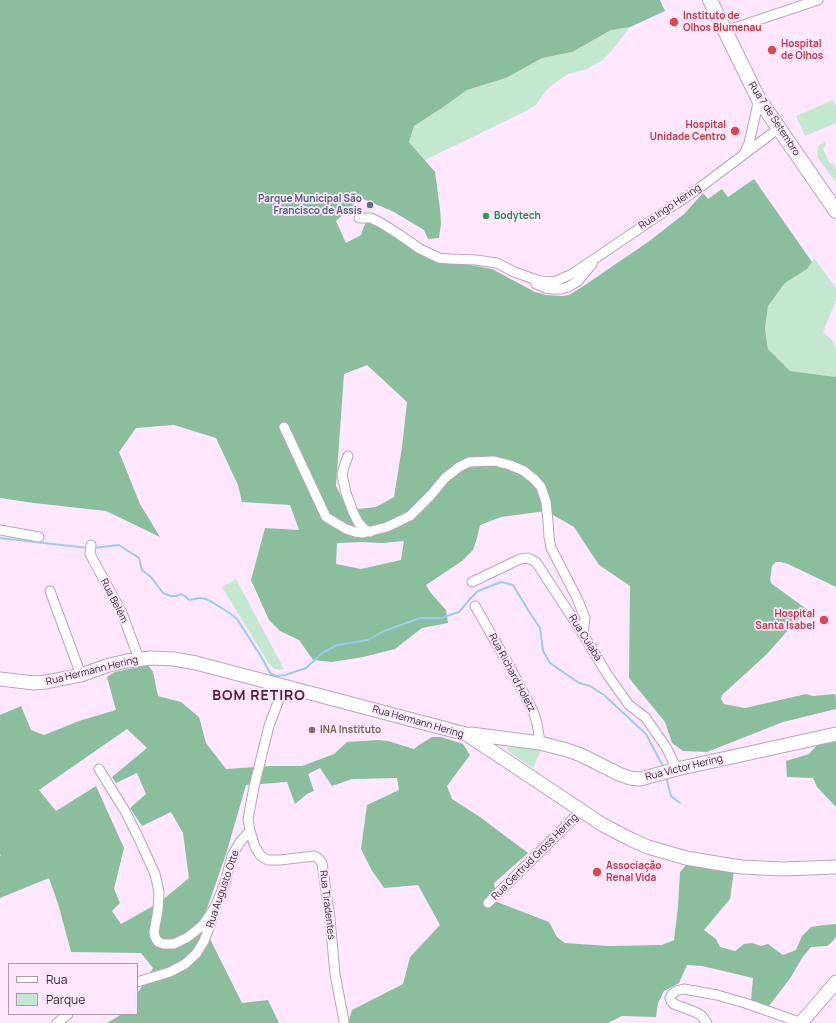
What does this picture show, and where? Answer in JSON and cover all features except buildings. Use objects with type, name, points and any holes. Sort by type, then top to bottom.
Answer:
[{"type":"main road","name":"Rua 7 de Setembro","points":[[710,0],[758,98],[836,211]]},
{"type":"street","points":[[725,31],[818,0]]},
{"type":"street","points":[[744,155],[749,143],[758,98]]},
{"type":"street","name":"Rua Ingo Hering","points":[[359,218],[371,218],[381,223],[420,249],[439,258],[497,263],[524,276],[546,282],[556,281],[572,274],[698,189],[779,128]]},
{"type":"street","points":[[284,427],[326,517],[346,529],[355,532],[370,532],[387,527],[410,516],[446,478],[459,467],[469,462],[494,461],[510,465],[524,471],[534,478],[541,487],[546,502],[551,548],[577,598],[585,618],[583,634]]},
{"type":"street","points":[[348,456],[342,474],[346,493],[358,522],[370,532]]},
{"type":"street","points":[[0,530],[39,537]]},
{"type":"street","name":"Rua Belém","points":[[90,550],[122,613],[139,658]]},
{"type":"street","name":"Rua Cuiabá","points":[[472,582],[520,559],[528,558],[536,562],[624,699],[629,705],[645,717],[666,747],[670,771]]},
{"type":"street","points":[[50,591],[81,675]]},
{"type":"street","name":"Rua Richard Holetz","points":[[476,606],[533,711],[537,723],[540,743]]},
{"type":"street","name":"Rua Hermann Hering","points":[[0,679],[34,684],[81,675],[109,665],[139,658],[162,658],[196,663],[466,734],[602,825],[648,847],[686,858],[722,864],[783,869],[836,867]]},
{"type":"street","name":"Rua Tiradentes","points":[[284,686],[269,726],[254,787],[248,818],[250,831],[261,856],[268,860],[314,856],[322,863],[336,974],[344,1021]]},
{"type":"street","name":"Rua Victor Hering","points":[[466,734],[540,743],[581,755],[619,774],[630,778],[640,779],[836,734]]},
{"type":"street","points":[[498,755],[500,747],[507,739]]},
{"type":"street","points":[[99,769],[125,811],[155,874],[159,892],[158,910],[154,932],[158,942],[164,944],[174,944],[188,937],[202,926],[215,907]]},
{"type":"street","name":"Rua Gertrud Gross Hering","points":[[488,903],[581,811]]},
{"type":"street","name":"Rua Augusto Otte","points":[[138,982],[170,972],[185,964],[196,954],[204,941],[210,925],[215,907],[225,884],[232,856],[240,842],[250,831]]},
{"type":"street","points":[[707,1023],[701,1015],[674,1004],[670,998],[672,994],[676,991],[684,989],[717,995],[745,1002],[802,1023],[836,982]]},
{"type":"street","points":[[57,1023],[67,1015]]},
{"type":"green space","points":[[0,0],[660,0],[665,11],[630,27],[611,30],[572,52],[542,58],[506,78],[467,90],[414,126],[409,142],[435,172],[441,223],[439,238],[428,239],[424,230],[394,212],[361,198],[336,221],[346,243],[361,235],[366,221],[380,226],[429,259],[492,269],[535,292],[546,295],[562,296],[569,295],[582,287],[648,242],[684,214],[703,193],[708,199],[722,189],[728,197],[754,179],[812,262],[807,269],[785,283],[768,306],[765,329],[768,349],[790,371],[836,377],[836,587],[788,564],[776,562],[772,566],[770,580],[772,584],[808,610],[767,654],[722,695],[721,699],[724,704],[745,708],[806,694],[813,696],[835,694],[836,709],[783,722],[707,752],[683,751],[672,743],[665,722],[629,678],[630,586],[599,565],[574,527],[546,511],[501,517],[480,525],[473,550],[462,561],[426,585],[430,592],[446,610],[448,623],[422,628],[395,649],[363,657],[332,662],[313,660],[299,640],[280,631],[269,620],[251,580],[265,528],[299,530],[290,505],[242,502],[238,485],[216,438],[174,425],[136,428],[119,452],[140,504],[160,537],[106,511],[0,498]],"holes":[[[367,365],[407,402],[402,447],[394,497],[376,507],[348,510],[336,486],[344,374]],[[404,541],[401,560],[361,569],[336,564],[337,543],[383,543]]]},
{"type":"green space","points":[[630,27],[603,60],[587,69],[568,74],[549,87],[536,105],[524,112],[425,160],[409,142],[414,126],[467,90],[506,78],[542,58],[572,52],[611,30]]},
{"type":"green space","points":[[833,100],[836,107],[836,123],[805,136],[796,116]]},
{"type":"green space","points":[[825,142],[826,145],[823,149],[830,164],[833,163],[836,170],[835,181],[817,157],[818,146]]},
{"type":"green space","points":[[815,259],[836,288],[836,300],[823,332],[833,341],[836,349],[836,377],[790,371],[768,349],[765,329],[768,306],[785,283],[807,269]]},
{"type":"green space","points":[[236,579],[284,669],[275,669],[269,664],[222,587]]},
{"type":"green space","points":[[148,665],[153,672],[158,696],[181,702],[199,717],[206,743],[226,769],[270,766],[302,766],[334,754],[347,742],[378,740],[388,741],[414,749],[432,737],[441,737],[463,744],[470,755],[447,786],[452,799],[480,817],[528,853],[494,883],[497,902],[549,922],[557,937],[565,943],[609,946],[662,945],[674,940],[680,872],[687,864],[734,871],[730,899],[704,930],[716,939],[720,947],[735,951],[744,944],[752,943],[761,946],[768,944],[783,955],[796,950],[802,936],[811,927],[836,924],[836,936],[827,946],[811,947],[769,1006],[762,1005],[751,1000],[753,978],[702,966],[687,965],[679,983],[664,991],[658,1003],[656,1017],[622,1016],[608,1023],[348,1023],[352,1010],[403,984],[410,957],[440,925],[418,885],[384,888],[371,869],[361,849],[367,805],[399,790],[397,778],[352,779],[332,786],[320,768],[308,774],[314,791],[307,794],[295,804],[287,782],[246,785],[226,854],[202,923],[242,1003],[268,1000],[279,1023],[107,1023],[120,1015],[138,1015],[138,992],[153,968],[141,953],[71,952],[59,907],[49,878],[0,898],[0,715],[21,706],[31,730],[44,735],[79,721],[116,710],[107,677],[115,672]],"holes":[[[127,729],[147,748],[112,777],[116,783],[137,773],[146,794],[130,808],[142,826],[171,812],[183,833],[189,878],[160,902],[121,924],[112,911],[120,903],[114,889],[124,848],[96,786],[56,811],[39,790]]]},
{"type":"green space","points":[[836,741],[836,807],[817,787],[813,778],[787,777],[786,761],[809,754],[817,745]]},
{"type":"green space","points":[[511,744],[542,748],[533,768],[508,751],[508,745]]},
{"type":"waterway","points":[[0,538],[88,548]]},
{"type":"waterway","points":[[93,548],[119,545],[139,558],[142,570],[151,577],[163,593],[171,596],[181,594],[189,600],[200,598],[206,599],[231,614],[237,619],[270,673],[276,676],[285,675],[306,668],[322,653],[337,645],[368,640],[384,631],[420,618],[441,618],[459,612],[478,591],[501,582],[513,585],[540,628],[543,651],[550,663],[579,683],[590,686],[604,695],[646,734],[664,768]]},
{"type":"waterway","points":[[666,777],[671,796],[680,803]]},
{"type":"place","name":"Instituto de Olhos Blumenau","points":[[674,22]]},
{"type":"place","name":"Hospital de Olhos","points":[[772,50]]},
{"type":"place","name":"Hospital Unidade Centro","points":[[735,131]]},
{"type":"place","name":"Parque Municipal São Francisco de Assis","points":[[370,205]]},
{"type":"place","name":"Bodytech","points":[[486,216]]},
{"type":"place","name":"Hospital Santa Isabel","points":[[824,620]]},
{"type":"place","name":"INA Instituto","points":[[312,730]]},
{"type":"place","name":"Associação Renal Vida","points":[[597,872]]},
{"type":"district","name":"BOM RETIRO","points":[[259,696]]}]
